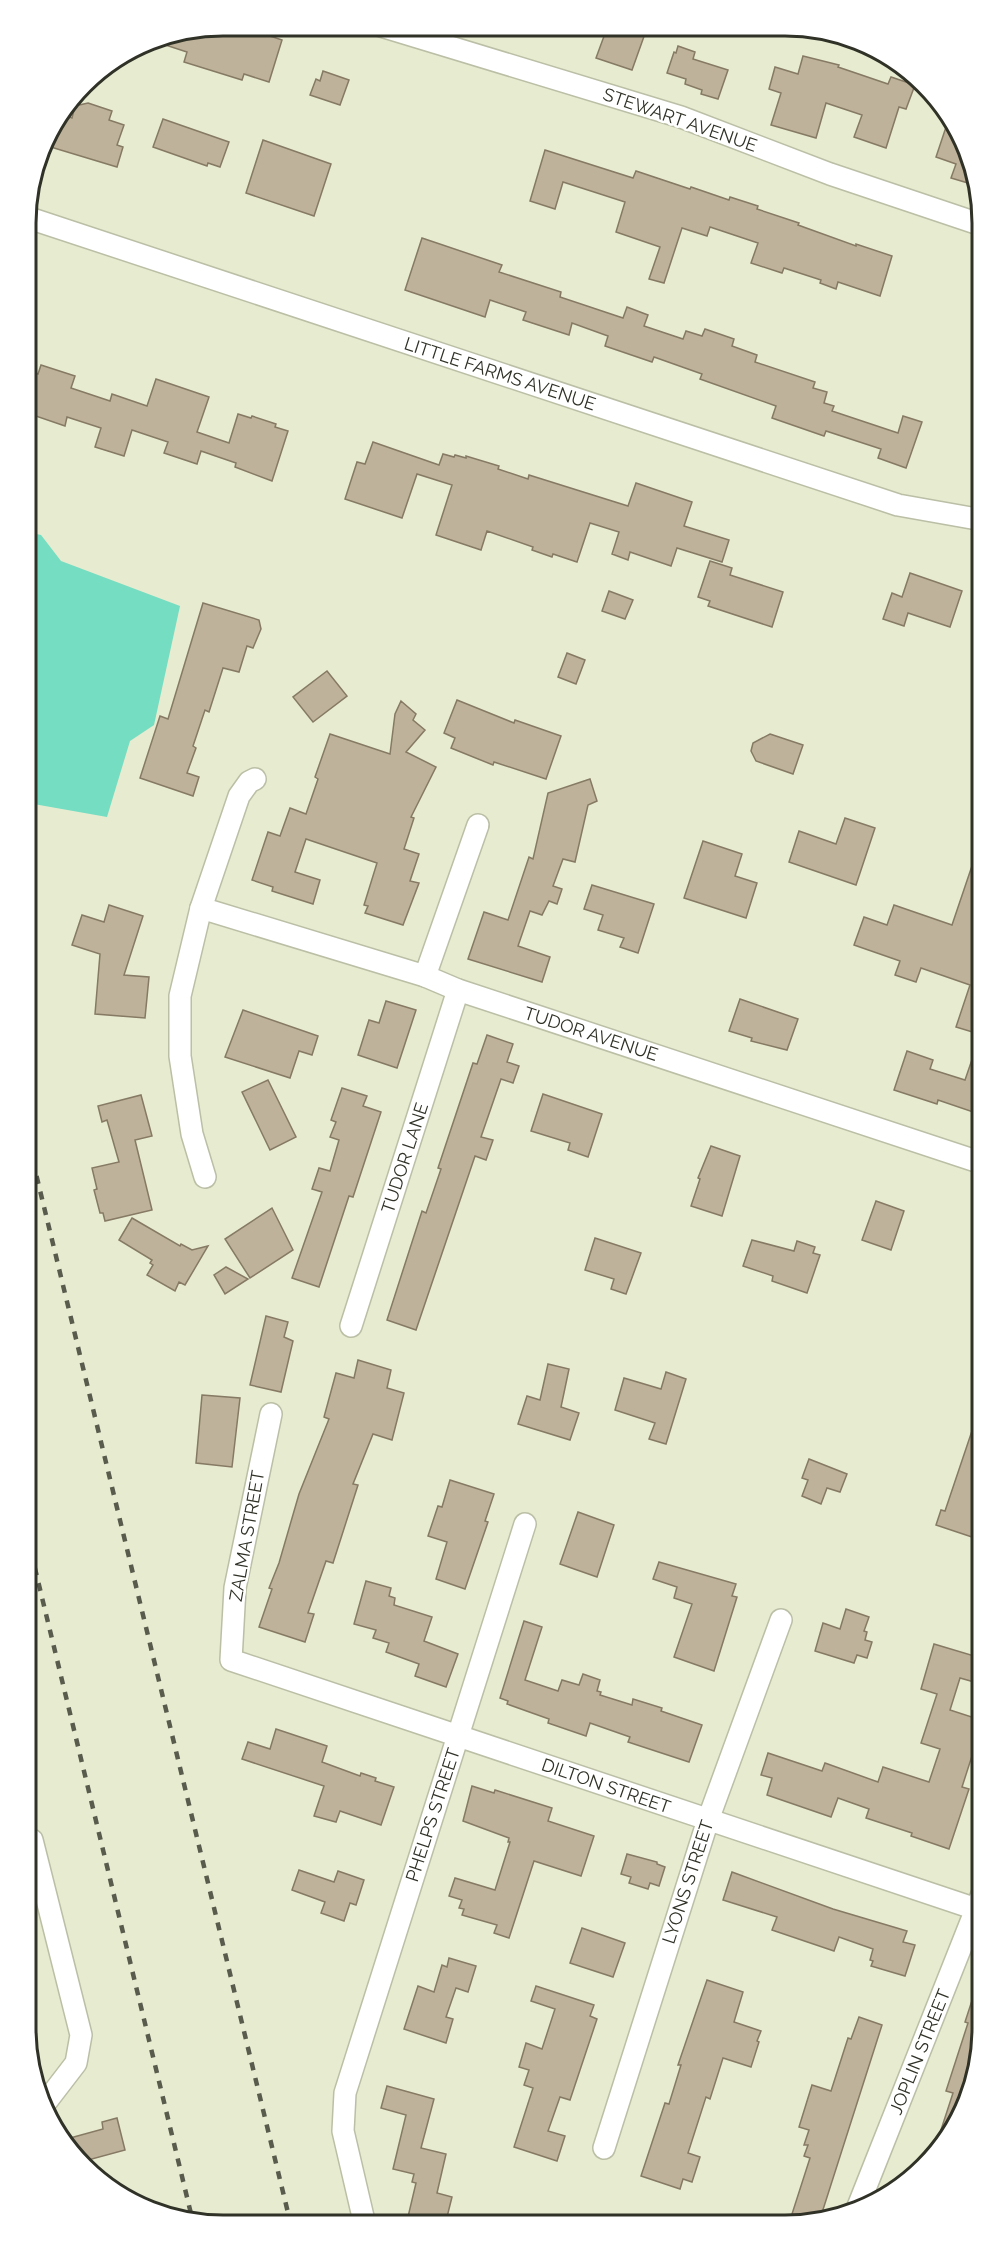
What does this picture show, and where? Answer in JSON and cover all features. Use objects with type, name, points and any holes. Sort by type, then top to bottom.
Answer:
[{"type":"street","name":"STEWART AVENUE","points":[[411,36],[681,117],[830,174],[972,221]]},
{"type":"street","name":"LITTLE FARMS AVENUE","points":[[36,220],[898,505],[972,518]]},
{"type":"street","points":[[205,1177],[192,1134],[180,1056],[180,996],[201,908],[239,796],[249,782],[255,779]]},
{"type":"street","points":[[425,976],[478,825]]},
{"type":"street","name":"TUDOR AVENUE","points":[[201,908],[425,976],[458,990],[972,1160]]},
{"type":"street","name":"TUDOR LANE","points":[[351,1326],[458,990]]},
{"type":"street","name":"ZALMA STREET","points":[[231,1660],[235,1588],[271,1414]]},
{"type":"street","name":"PHELPS STREET","points":[[363,2215],[343,2131],[345,2093],[525,1524]]},
{"type":"street","name":"LYONS STREET","points":[[604,2148],[708,1820],[781,1620]]},
{"type":"street","name":"DILTON STREET","points":[[231,1660],[708,1820],[972,1902]]},
{"type":"street","points":[[36,1869],[81,2035],[76,2063],[49,2098]]},
{"type":"street","name":"JOPLIN STREET","points":[[861,2199],[972,1925]]},
{"type":"water","points":[[36,534],[41,535],[61,561],[180,606],[154,725],[130,741],[107,817],[36,804]]},
{"type":"building","points":[[223,36],[270,36],[282,40],[269,82],[244,74],[242,80],[184,62],[187,52],[166,45],[199,38]]},
{"type":"building","points":[[604,36],[644,36],[632,70],[596,58]]},
{"type":"building","points":[[678,46],[695,52],[693,59],[728,70],[718,99],[701,94],[702,90],[685,84],[686,79],[667,73]]},
{"type":"building","points":[[803,56],[839,65],[838,67],[888,84],[891,77],[909,83],[914,88],[906,109],[899,107],[886,148],[854,137],[862,115],[826,103],[816,138],[771,125],[781,93],[769,89],[775,67],[798,74]]},
{"type":"building","points":[[323,71],[349,80],[340,105],[310,95],[316,79],[320,81]]},
{"type":"building","points":[[88,103],[112,111],[109,120],[124,125],[117,145],[123,147],[117,167],[52,147],[78,105]]},
{"type":"building","points":[[163,119],[229,142],[220,167],[208,163],[207,166],[153,147]]},
{"type":"building","points":[[946,128],[958,152],[967,183],[951,178],[956,164],[936,157]]},
{"type":"building","points":[[263,140],[331,164],[314,216],[246,193]]},
{"type":"building","points":[[545,150],[633,178],[636,171],[729,200],[730,197],[758,206],[757,209],[799,223],[798,225],[892,256],[880,296],[838,282],[836,289],[820,283],[821,280],[784,268],[782,273],[751,263],[758,243],[710,227],[707,236],[682,228],[664,283],[649,279],[660,247],[616,232],[625,202],[563,182],[555,209],[530,201]]},
{"type":"building","points":[[422,238],[502,265],[499,272],[561,292],[560,297],[623,318],[627,307],[648,315],[644,326],[683,339],[686,331],[702,336],[705,329],[734,339],[732,346],[757,355],[755,362],[815,382],[813,388],[827,392],[824,403],[834,406],[832,411],[898,433],[903,416],[922,422],[906,468],[878,458],[881,449],[826,431],[824,436],[772,418],[776,406],[700,379],[702,374],[654,357],[652,362],[605,346],[608,336],[572,323],[569,335],[523,320],[526,312],[490,300],[485,317],[405,290]]},
{"type":"building","points":[[41,365],[75,376],[71,388],[110,401],[112,394],[147,406],[156,379],[209,397],[197,432],[229,443],[238,414],[276,424],[275,427],[288,431],[272,481],[235,467],[236,463],[201,451],[197,464],[164,453],[168,442],[132,430],[124,456],[95,447],[101,428],[67,417],[65,426],[36,416],[36,373],[38,374]]},
{"type":"building","points":[[373,442],[439,465],[443,454],[454,457],[455,455],[466,458],[466,456],[499,466],[498,469],[528,479],[529,475],[628,506],[636,483],[692,502],[684,526],[729,540],[722,562],[677,548],[671,566],[630,552],[628,560],[612,554],[619,532],[590,523],[577,562],[553,554],[552,557],[532,550],[533,547],[487,531],[481,550],[436,535],[452,485],[417,474],[402,518],[345,499],[357,462],[365,464]]},
{"type":"building","points":[[710,561],[732,568],[730,575],[783,592],[772,627],[708,606],[710,601],[698,597]]},
{"type":"building","points":[[910,573],[962,591],[950,627],[908,613],[904,626],[883,619],[892,593],[902,597]]},
{"type":"building","points":[[609,591],[633,600],[625,619],[602,611]]},
{"type":"building","points":[[203,603],[259,620],[261,629],[253,648],[247,646],[239,672],[223,668],[209,712],[205,710],[187,773],[199,777],[193,796],[140,778],[160,716],[168,719]]},
{"type":"building","points":[[567,653],[585,660],[576,684],[558,677]]},
{"type":"building","points":[[327,671],[347,696],[313,722],[293,697]]},
{"type":"building","points":[[457,700],[514,723],[515,720],[561,736],[546,779],[494,762],[493,765],[451,748],[455,738],[444,733]]},
{"type":"building","points":[[401,701],[416,714],[413,720],[425,730],[406,752],[436,767],[411,817],[414,818],[404,849],[419,854],[410,881],[419,883],[403,925],[365,913],[368,906],[364,905],[377,863],[306,839],[295,872],[320,880],[313,904],[272,891],[273,887],[252,880],[268,832],[280,836],[290,808],[306,814],[318,779],[315,777],[330,734],[390,754],[395,714]]},
{"type":"building","points":[[770,734],[803,745],[793,774],[756,761],[751,751],[753,743]]},
{"type":"building","points":[[590,779],[597,801],[588,805],[575,862],[563,859],[553,886],[562,889],[557,904],[549,901],[542,915],[530,911],[518,946],[550,957],[542,982],[468,959],[484,912],[508,920],[529,857],[533,859],[548,793]]},
{"type":"building","points":[[845,818],[875,828],[856,885],[789,862],[799,831],[836,844]]},
{"type":"building","points":[[703,841],[742,854],[735,876],[757,883],[746,918],[684,898]]},
{"type":"building","points":[[972,866],[972,1032],[956,1027],[970,985],[921,968],[916,982],[895,975],[900,961],[854,945],[864,917],[887,925],[894,905],[952,925]]},
{"type":"building","points":[[592,885],[654,904],[638,953],[620,947],[624,938],[598,930],[603,915],[584,909]]},
{"type":"building","points":[[109,905],[143,916],[124,975],[149,977],[145,1018],[95,1014],[100,954],[72,945],[82,915],[104,922]]},
{"type":"building","points":[[740,999],[798,1019],[787,1050],[751,1041],[752,1038],[729,1031]]},
{"type":"building","points":[[386,1001],[416,1010],[397,1068],[358,1055],[369,1020],[379,1023]]},
{"type":"building","points":[[243,1010],[318,1036],[312,1055],[299,1051],[290,1078],[225,1057]]},
{"type":"building","points":[[487,1035],[513,1044],[507,1062],[519,1066],[513,1083],[501,1079],[481,1137],[493,1140],[486,1160],[475,1156],[416,1330],[387,1320],[422,1211],[426,1213],[441,1169],[438,1168],[473,1063],[477,1064]]},
{"type":"building","points":[[907,1051],[933,1060],[930,1069],[965,1080],[972,1060],[972,1112],[938,1100],[937,1104],[894,1090]]},
{"type":"building","points":[[268,1080],[296,1137],[270,1150],[242,1092]]},
{"type":"building","points":[[342,1088],[367,1096],[363,1106],[381,1112],[353,1197],[349,1196],[319,1287],[292,1278],[322,1192],[312,1189],[319,1168],[330,1171],[339,1140],[330,1137],[336,1122],[331,1120]]},
{"type":"building","points":[[543,1094],[602,1114],[588,1157],[568,1150],[570,1143],[531,1131]]},
{"type":"building","points":[[141,1095],[152,1136],[135,1140],[152,1210],[105,1221],[103,1213],[100,1213],[94,1190],[97,1189],[92,1168],[119,1162],[107,1120],[102,1122],[98,1106]]},
{"type":"building","points":[[711,1146],[740,1156],[722,1216],[691,1206],[700,1179],[698,1178]]},
{"type":"building","points":[[876,1201],[904,1211],[891,1250],[862,1240]]},
{"type":"building","points":[[272,1208],[293,1250],[250,1278],[225,1239]]},
{"type":"building","points":[[132,1218],[180,1246],[181,1244],[192,1250],[208,1246],[185,1285],[179,1282],[175,1291],[147,1275],[153,1265],[150,1263],[152,1260],[119,1240]]},
{"type":"building","points":[[595,1238],[641,1253],[626,1294],[611,1289],[614,1279],[585,1270]]},
{"type":"building","points":[[752,1240],[794,1251],[797,1241],[815,1247],[813,1253],[820,1255],[807,1293],[772,1281],[773,1276],[743,1266]]},
{"type":"building","points":[[226,1267],[248,1279],[225,1294],[214,1275]]},
{"type":"building","points":[[266,1316],[288,1322],[284,1337],[293,1341],[281,1392],[250,1385]]},
{"type":"building","points":[[358,1360],[391,1370],[387,1388],[404,1393],[392,1440],[373,1434],[353,1484],[358,1485],[333,1563],[326,1561],[308,1613],[314,1614],[305,1642],[259,1627],[299,1494],[329,1419],[324,1417],[336,1373],[354,1378]]},
{"type":"building","points":[[548,1364],[569,1369],[561,1407],[579,1413],[570,1440],[518,1424],[527,1396],[540,1400]]},
{"type":"building","points":[[666,1372],[686,1379],[666,1444],[649,1439],[655,1423],[615,1410],[624,1378],[661,1389]]},
{"type":"building","points":[[202,1395],[240,1398],[232,1467],[196,1463]]},
{"type":"building","points":[[972,1431],[972,1537],[936,1525],[941,1510],[945,1511]]},
{"type":"building","points":[[809,1459],[847,1474],[840,1492],[827,1488],[821,1504],[802,1496],[808,1480],[802,1478]]},
{"type":"building","points":[[450,1480],[494,1494],[485,1521],[488,1522],[465,1589],[436,1579],[447,1542],[428,1536],[438,1506],[442,1507]]},
{"type":"building","points":[[578,1512],[614,1525],[597,1577],[560,1564]]},
{"type":"building","points":[[659,1562],[736,1584],[732,1596],[737,1597],[714,1671],[674,1657],[692,1604],[674,1598],[677,1587],[653,1579]]},
{"type":"building","points":[[366,1581],[391,1588],[389,1596],[395,1598],[394,1605],[432,1617],[424,1641],[458,1654],[446,1687],[415,1676],[419,1664],[386,1652],[389,1643],[373,1638],[376,1630],[354,1624]]},
{"type":"building","points":[[846,1609],[869,1617],[864,1631],[867,1632],[865,1640],[872,1642],[867,1658],[857,1655],[854,1663],[815,1651],[823,1623],[840,1629]]},
{"type":"building","points":[[524,1621],[542,1627],[525,1680],[558,1691],[562,1680],[579,1685],[583,1674],[600,1680],[597,1691],[601,1692],[600,1695],[632,1705],[633,1699],[662,1708],[661,1711],[702,1725],[689,1762],[628,1742],[630,1737],[590,1723],[586,1736],[548,1723],[549,1719],[507,1704],[508,1701],[500,1698]]},
{"type":"building","points":[[934,1644],[972,1655],[972,1681],[960,1678],[950,1710],[972,1717],[972,1756],[962,1787],[969,1789],[949,1849],[911,1836],[912,1833],[866,1818],[869,1809],[838,1798],[831,1817],[767,1795],[772,1778],[761,1775],[768,1753],[822,1771],[825,1763],[878,1782],[883,1767],[929,1782],[940,1749],[921,1743],[937,1694],[921,1689]]},
{"type":"building","points":[[276,1729],[327,1746],[322,1762],[360,1776],[361,1773],[376,1778],[375,1781],[394,1787],[381,1825],[340,1811],[336,1822],[314,1816],[324,1786],[242,1759],[248,1742],[270,1749]]},
{"type":"building","points":[[472,1786],[494,1793],[495,1790],[552,1808],[548,1821],[594,1836],[581,1876],[534,1861],[509,1938],[494,1933],[497,1925],[462,1915],[464,1909],[459,1908],[462,1900],[449,1896],[455,1878],[495,1890],[510,1842],[508,1842],[509,1838],[463,1821]]},
{"type":"building","points":[[627,1854],[657,1862],[665,1867],[659,1886],[650,1883],[648,1889],[629,1883],[631,1877],[621,1874]]},
{"type":"building","points":[[299,1870],[334,1882],[338,1871],[364,1880],[356,1905],[350,1903],[344,1921],[321,1913],[325,1902],[292,1890]]},
{"type":"building","points":[[732,1872],[833,1909],[907,1931],[903,1942],[915,1945],[905,1976],[871,1966],[873,1949],[839,1937],[834,1951],[772,1930],[777,1917],[723,1900]]},
{"type":"building","points":[[582,1928],[625,1943],[613,1977],[570,1963]]},
{"type":"building","points":[[449,1958],[476,1966],[468,1992],[456,1988],[446,2017],[453,2019],[446,2043],[404,2029],[418,1986],[434,1992],[442,1965],[447,1967]]},
{"type":"building","points":[[707,1980],[743,1992],[734,2022],[761,2031],[751,2067],[723,2058],[710,2099],[706,2097],[688,2153],[700,2157],[692,2182],[683,2179],[680,2189],[641,2176],[665,2103],[669,2104],[681,2065],[678,2065]]},
{"type":"building","points":[[536,1986],[594,2005],[590,2016],[597,2019],[570,2100],[560,2097],[548,2131],[565,2136],[557,2161],[514,2147],[533,2088],[524,2085],[529,2070],[519,2067],[526,2043],[542,2049],[555,2009],[531,2001]]},
{"type":"building","points":[[972,2000],[972,2040],[968,2064],[953,2111],[941,2130],[953,2093],[946,2091],[968,2023],[965,2022]]},
{"type":"building","points":[[859,2017],[882,2025],[823,2211],[792,2214],[810,2158],[804,2156],[808,2145],[804,2145],[809,2130],[799,2127],[812,2085],[831,2091],[848,2038],[851,2039]]},
{"type":"building","points":[[387,2086],[434,2099],[421,2148],[446,2154],[437,2193],[452,2197],[448,2215],[408,2215],[416,2183],[412,2182],[414,2174],[393,2169],[406,2115],[381,2108]]},
{"type":"building","points":[[117,2118],[125,2150],[90,2159],[72,2138],[103,2129],[102,2122]]},
{"type":"railway","points":[[36,1174],[289,2215]]},
{"type":"railway","points":[[36,1573],[190,2212]]}]
